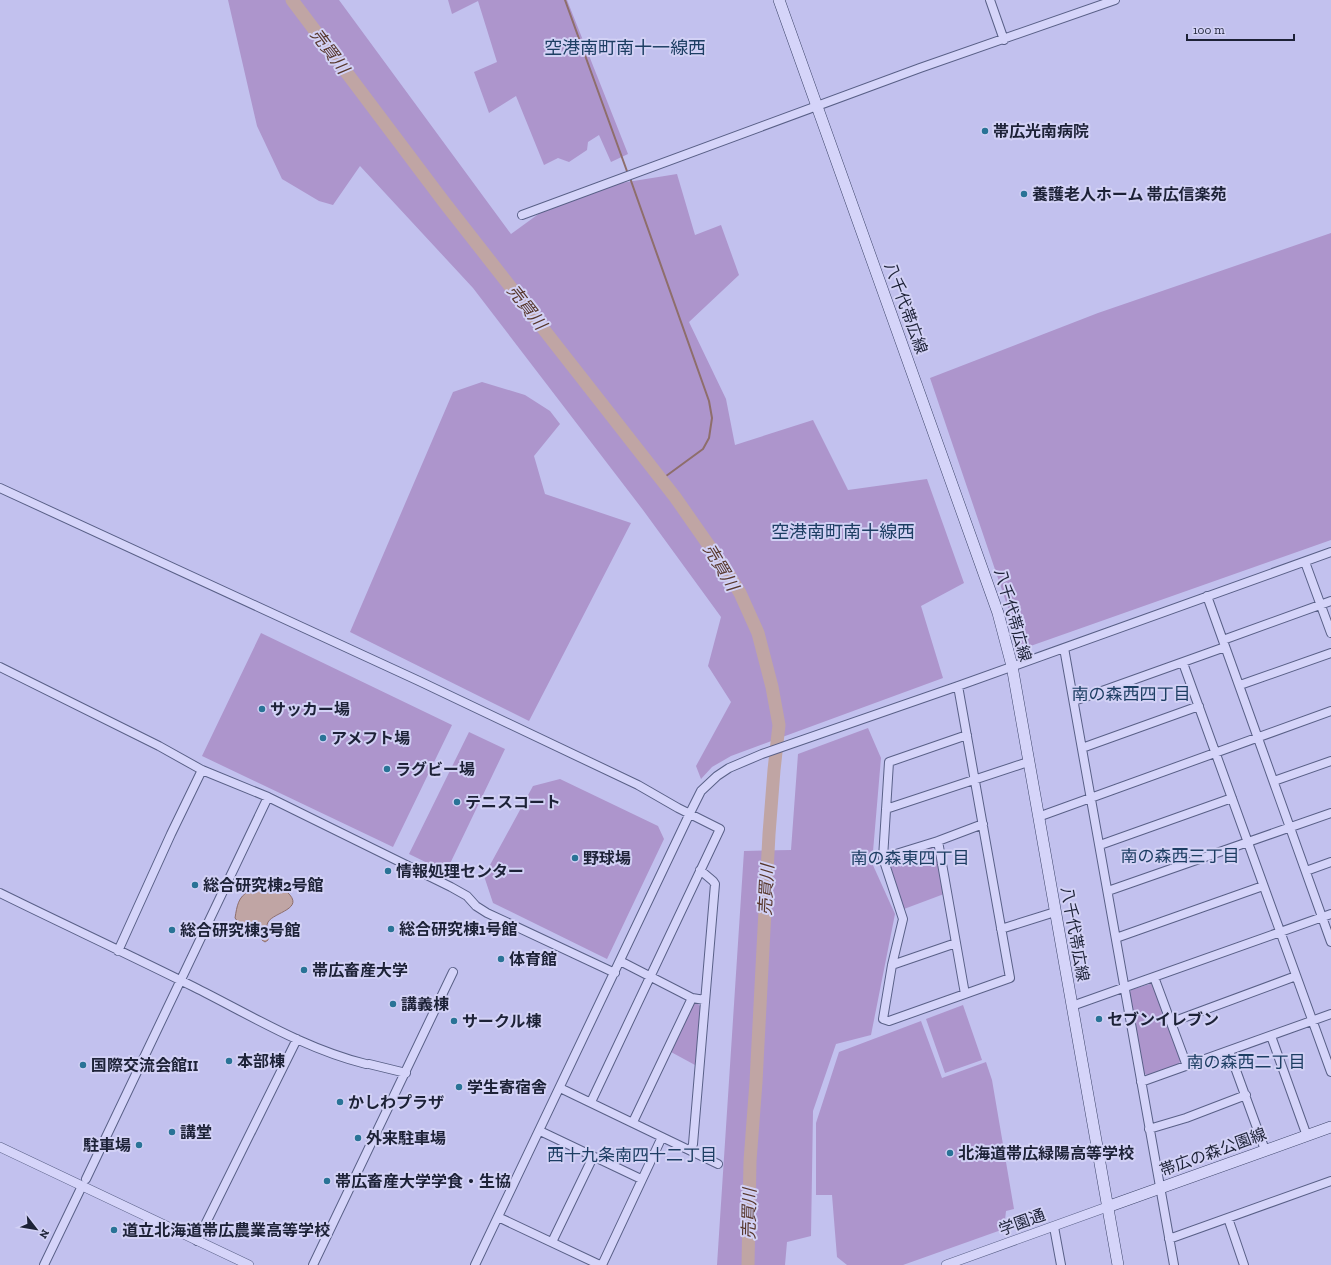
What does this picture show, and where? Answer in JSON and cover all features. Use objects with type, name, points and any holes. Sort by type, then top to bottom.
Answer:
[{"type":"main road","name":"八千代帯広線","points":[[779,0],[998,613],[1012,666],[1118,1265]]},
{"type":"main road","name":"帯広の森公園線","points":[[1107,1207],[1331,1127]]},
{"type":"street","points":[[990,0],[1004,40]]},
{"type":"street","points":[[522,215],[920,68],[1004,40],[1115,0]]},
{"type":"street","points":[[0,488],[419,681],[638,785],[720,829],[649,976],[591,1102]]},
{"type":"street","points":[[478,1264],[498,1217],[690,813],[701,791],[717,776],[729,768],[762,754],[958,686],[1331,552]]},
{"type":"street","points":[[1305,562],[1331,633]]},
{"type":"street","points":[[1207,596],[1331,942]]},
{"type":"street","points":[[1074,701],[1183,663],[1224,643],[1331,601]]},
{"type":"street","points":[[1064,648],[1174,1265]]},
{"type":"street","points":[[1240,685],[1331,653]]},
{"type":"street","points":[[1183,663],[1331,1072]]},
{"type":"street","points":[[0,667],[159,746],[202,770],[268,797],[467,896],[476,906],[487,913],[615,973]]},
{"type":"street","points":[[958,686],[967,735],[974,780],[1010,978],[889,1021],[883,1020],[892,964],[903,919],[883,858],[889,762],[967,735]]},
{"type":"street","points":[[1082,748],[1199,706]]},
{"type":"street","points":[[1038,817],[1331,711]]},
{"type":"street","points":[[1274,781],[1331,761]]},
{"type":"street","points":[[886,810],[1028,762]]},
{"type":"street","points":[[118,951],[202,770]]},
{"type":"street","points":[[44,1265],[268,797]]},
{"type":"street","points":[[1100,845],[1232,798]]},
{"type":"street","points":[[1108,892],[1331,813]]},
{"type":"street","points":[[883,858],[938,841],[983,824]]},
{"type":"street","points":[[938,841],[965,994]]},
{"type":"street","points":[[1306,871],[1331,862]]},
{"type":"street","points":[[691,1151],[693,1144],[715,884],[713,880],[700,870]]},
{"type":"street","points":[[1116,938],[1263,886]]},
{"type":"street","points":[[0,894],[180,980],[297,1039],[343,1058],[406,1073]]},
{"type":"street","points":[[1001,929],[1055,912]]},
{"type":"street","points":[[1072,1006],[1331,914]]},
{"type":"street","points":[[892,964],[956,943]]},
{"type":"street","points":[[620,961],[692,998],[705,1000]]},
{"type":"street","points":[[313,1265],[453,972]]},
{"type":"street","points":[[1172,1022],[1296,976]]},
{"type":"street","points":[[1154,977],[1188,1066]]},
{"type":"street","points":[[633,1122],[692,998]]},
{"type":"street","points":[[1141,1082],[1331,1014]]},
{"type":"street","points":[[1271,1036],[1307,1136]]},
{"type":"street","points":[[197,1240],[297,1039]]},
{"type":"street","points":[[1229,1051],[1266,1150]]},
{"type":"street","points":[[560,1088],[718,1164]]},
{"type":"street","points":[[1149,1129],[1186,1118],[1246,1095]]},
{"type":"street","points":[[540,1131],[641,1179]]},
{"type":"street","points":[[498,1217],[601,1265],[662,1137]]},
{"type":"street","points":[[0,1147],[84,1182],[248,1265]]},
{"type":"street","points":[[552,1242],[593,1156]]},
{"type":"street","points":[[1169,1239],[1331,1181]]},
{"type":"street","name":"学園通","points":[[946,1265],[1107,1207]]},
{"type":"street","points":[[1228,1218],[1244,1265]]},
{"type":"street","points":[[1054,1227],[1061,1265]]},
{"type":"shaded area","points":[[228,0],[339,0],[511,234],[544,210],[621,183],[677,174],[695,235],[721,225],[739,275],[689,322],[726,399],[735,445],[813,420],[848,490],[927,479],[964,583],[921,606],[943,678],[731,756],[712,767],[701,779],[696,766],[731,702],[708,666],[721,617],[643,510],[473,288],[360,166],[333,205],[319,201],[282,179],[257,126]]},
{"type":"shaded area","points":[[448,0],[567,0],[628,154],[611,162],[599,135],[588,142],[587,150],[569,162],[558,158],[544,165],[516,96],[489,113],[474,72],[497,62],[478,1],[452,14]]},
{"type":"shaded area","points":[[1331,233],[1331,540],[1022,649],[930,378],[1098,313]]},
{"type":"shaded area","points":[[482,382],[525,395],[550,411],[560,424],[534,456],[545,494],[631,523],[529,721],[350,632],[453,392]]},
{"type":"shaded area","points":[[261,633],[452,725],[393,847],[202,756]]},
{"type":"shaded area","points":[[868,728],[881,758],[872,863],[895,914],[871,1035],[836,1044],[813,1111],[811,1236],[787,1242],[785,1265],[717,1265],[744,851],[791,850],[798,754]]},
{"type":"shaded area","name":"テニスコート","points":[[469,732],[505,749],[446,872],[409,854]]},
{"type":"shaded area","name":"野球場","points":[[560,779],[658,826],[664,839],[607,959],[493,903],[484,876],[533,786]]},
{"type":"shaded area","points":[[930,847],[936,851],[944,894],[904,909],[889,867],[892,862]]},
{"type":"shaded area","points":[[265,881],[274,883],[282,888],[292,898],[293,902],[287,910],[268,922],[268,940],[265,942],[261,937],[247,933],[235,918],[237,906],[242,896],[245,893],[259,887]]},
{"type":"shaded area","points":[[1153,983],[1181,1060],[1178,1065],[1149,1076],[1143,1073],[1129,994],[1131,990]]},
{"type":"shaded area","points":[[697,1003],[701,1007],[695,1065],[671,1052],[693,1004]]},
{"type":"shaded area","points":[[963,1005],[982,1060],[945,1073],[926,1019]]},
{"type":"shaded area","name":"北海道帯広緑陽高等学校","points":[[921,1021],[942,1078],[986,1062],[992,1080],[1014,1209],[1006,1211],[1004,1229],[903,1265],[847,1265],[837,1257],[832,1195],[816,1195],[816,1123],[839,1052]]},
{"type":"waterway","name":"売買川","points":[[292,0],[444,202],[675,497],[726,570],[740,593],[758,633],[772,687],[779,725],[769,834],[756,1082],[750,1161],[748,1265]]},
{"type":"waterway","points":[[565,0],[628,174]]},
{"type":"waterway","points":[[630,178],[709,401],[712,418],[709,438],[703,449],[662,479]]},
{"type":"place","name":"帯広光南病院","points":[[985,131]]},
{"type":"place","name":"養護老人ホーム 帯広信楽苑","points":[[1024,194]]},
{"type":"place","name":"サッカー場","points":[[262,709]]},
{"type":"place","name":"アメフト場","points":[[323,738]]},
{"type":"place","name":"ラグビー場","points":[[387,769]]},
{"type":"place","name":"テニスコート","points":[[457,802]]},
{"type":"place","name":"野球場","points":[[575,858]]},
{"type":"place","name":"情報処理センター","points":[[388,871]]},
{"type":"place","name":"総合研究棟2号館","points":[[195,885]]},
{"type":"place","name":"総合研究棟1号館","points":[[391,929]]},
{"type":"place","name":"総合研究棟3号館","points":[[172,930]]},
{"type":"place","name":"体育館","points":[[501,959]]},
{"type":"place","name":"帯広畜産大学","points":[[304,970]]},
{"type":"place","name":"講義棟","points":[[393,1004]]},
{"type":"place","name":"セブンイレブン","points":[[1099,1019]]},
{"type":"place","name":"サークル棟","points":[[454,1021]]},
{"type":"place","name":"本部棟","points":[[229,1061]]},
{"type":"place","name":"国際交流会館II","points":[[83,1065]]},
{"type":"place","name":"学生寄宿舎","points":[[459,1087]]},
{"type":"place","name":"かしわプラザ","points":[[340,1102]]},
{"type":"place","name":"講堂","points":[[172,1132]]},
{"type":"place","name":"外来駐車場","points":[[358,1138]]},
{"type":"place","name":"駐車場","points":[[139,1145]]},
{"type":"place","name":"北海道帯広緑陽高等学校","points":[[950,1153]]},
{"type":"place","name":"帯広畜産大学学食・生協","points":[[327,1181]]},
{"type":"place","name":"道立北海道帯広農業高等学校","points":[[114,1230]]},
{"type":"district","name":"空港南町南十一線西","points":[[625,48]]},
{"type":"district","name":"空港南町南十線西","points":[[843,532]]},
{"type":"district","name":"南の森西四丁目","points":[[1131,694]]},
{"type":"district","name":"南の森西三丁目","points":[[1180,856]]},
{"type":"district","name":"南の森東四丁目","points":[[910,858]]},
{"type":"district","name":"南の森西二丁目","points":[[1246,1062]]},
{"type":"district","name":"西十九条南四十二丁目","points":[[632,1155]]}]
